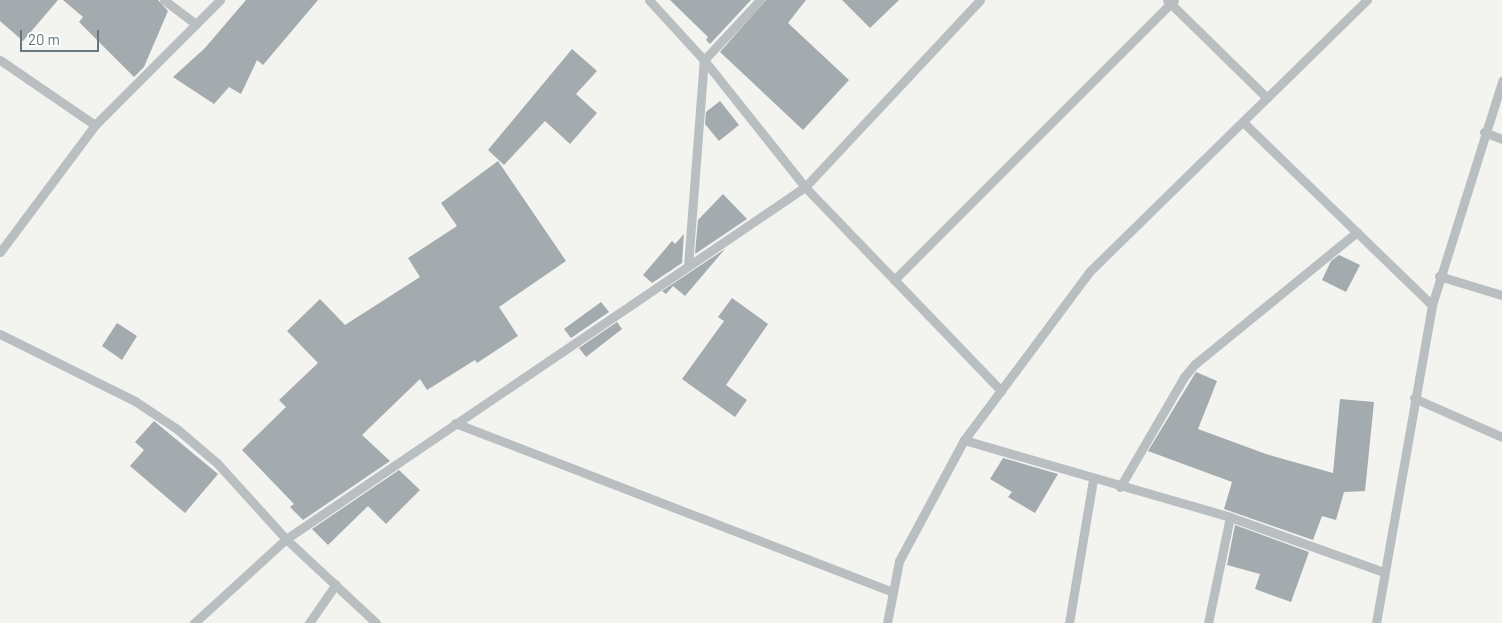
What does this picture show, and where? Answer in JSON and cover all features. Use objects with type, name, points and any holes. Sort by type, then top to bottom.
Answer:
[{"type":"street","points":[[164,0],[196,24]]},
{"type":"street","points":[[0,252],[95,125],[220,0]]},
{"type":"street","points":[[649,0],[704,60],[804,188],[1001,391]]},
{"type":"street","points":[[688,266],[704,60],[760,0]]},
{"type":"street","points":[[194,623],[286,539],[804,188],[980,0]]},
{"type":"street","points":[[887,623],[899,561],[964,440],[1089,272],[1367,0]]},
{"type":"street","points":[[894,280],[1170,1],[1267,98]]},
{"type":"street","points":[[0,60],[95,125]]},
{"type":"street","points":[[1376,623],[1414,398],[1432,305],[1439,276],[1484,132],[1502,81]]},
{"type":"street","points":[[1243,122],[1432,305]]},
{"type":"street","points":[[1484,132],[1502,139]]},
{"type":"street","points":[[1120,487],[1184,377],[1194,364],[1357,232]]},
{"type":"street","points":[[1439,276],[1502,295]]},
{"type":"street","points":[[0,334],[135,401],[177,429],[216,463],[286,539],[376,623]]},
{"type":"street","points":[[1414,398],[1502,437]]},
{"type":"street","points":[[455,423],[892,592]]},
{"type":"street","points":[[964,440],[1093,480],[1230,517],[1384,572]]},
{"type":"street","points":[[1069,623],[1093,480]]},
{"type":"street","points":[[1208,623],[1230,517]]},
{"type":"street","points":[[308,623],[336,584]]},
{"type":"building","points":[[0,0],[58,0],[23,41],[0,21]]},
{"type":"building","points":[[63,0],[158,0],[168,11],[144,67],[134,77],[79,22],[83,17]]},
{"type":"building","points":[[246,0],[318,0],[263,65],[257,60],[241,94],[229,87],[214,104],[173,77],[205,48]]},
{"type":"building","points":[[670,0],[751,0],[710,44],[706,40],[708,37]]},
{"type":"building","points":[[766,0],[806,0],[788,23],[849,80],[803,130],[720,52]]},
{"type":"building","points":[[842,0],[899,0],[870,28]]},
{"type":"building","points":[[572,49],[597,71],[576,94],[597,113],[570,144],[545,121],[504,165],[488,150]]},
{"type":"building","points":[[720,101],[739,125],[719,141],[705,124],[706,112]]},
{"type":"building","points":[[498,161],[566,261],[499,307],[518,336],[477,363],[475,360],[427,390],[420,379],[362,435],[390,461],[303,520],[290,507],[294,504],[242,450],[286,407],[279,400],[318,363],[287,331],[320,299],[345,325],[420,277],[408,258],[457,226],[441,203]]},
{"type":"building","points":[[723,194],[747,219],[695,254],[698,220]]},
{"type":"building","points":[[684,234],[682,263],[652,283],[643,275],[672,241],[675,244]]},
{"type":"building","points":[[725,249],[685,296],[673,286],[666,294],[662,291]]},
{"type":"building","points":[[1339,255],[1360,265],[1346,292],[1322,280],[1331,261]]},
{"type":"building","points":[[732,298],[768,324],[726,385],[747,400],[735,417],[682,379],[724,321],[718,317]]},
{"type":"building","points":[[601,302],[609,312],[571,338],[564,329]]},
{"type":"building","points":[[617,322],[622,329],[586,357],[579,348]]},
{"type":"building","points":[[117,323],[137,336],[122,360],[102,346]]},
{"type":"building","points":[[1196,372],[1217,381],[1198,429],[1266,454],[1333,473],[1340,399],[1374,402],[1365,491],[1344,492],[1336,520],[1322,516],[1313,540],[1224,509],[1232,482],[1148,451]]},
{"type":"building","points":[[154,421],[218,474],[185,513],[130,466],[144,450],[135,442]]},
{"type":"building","points":[[1003,458],[1058,474],[1035,513],[1008,497],[1012,492],[990,479]]},
{"type":"building","points":[[399,470],[420,490],[386,524],[368,506],[328,545],[312,529]]},
{"type":"building","points":[[1235,525],[1309,552],[1291,602],[1255,589],[1260,574],[1227,565]]}]
